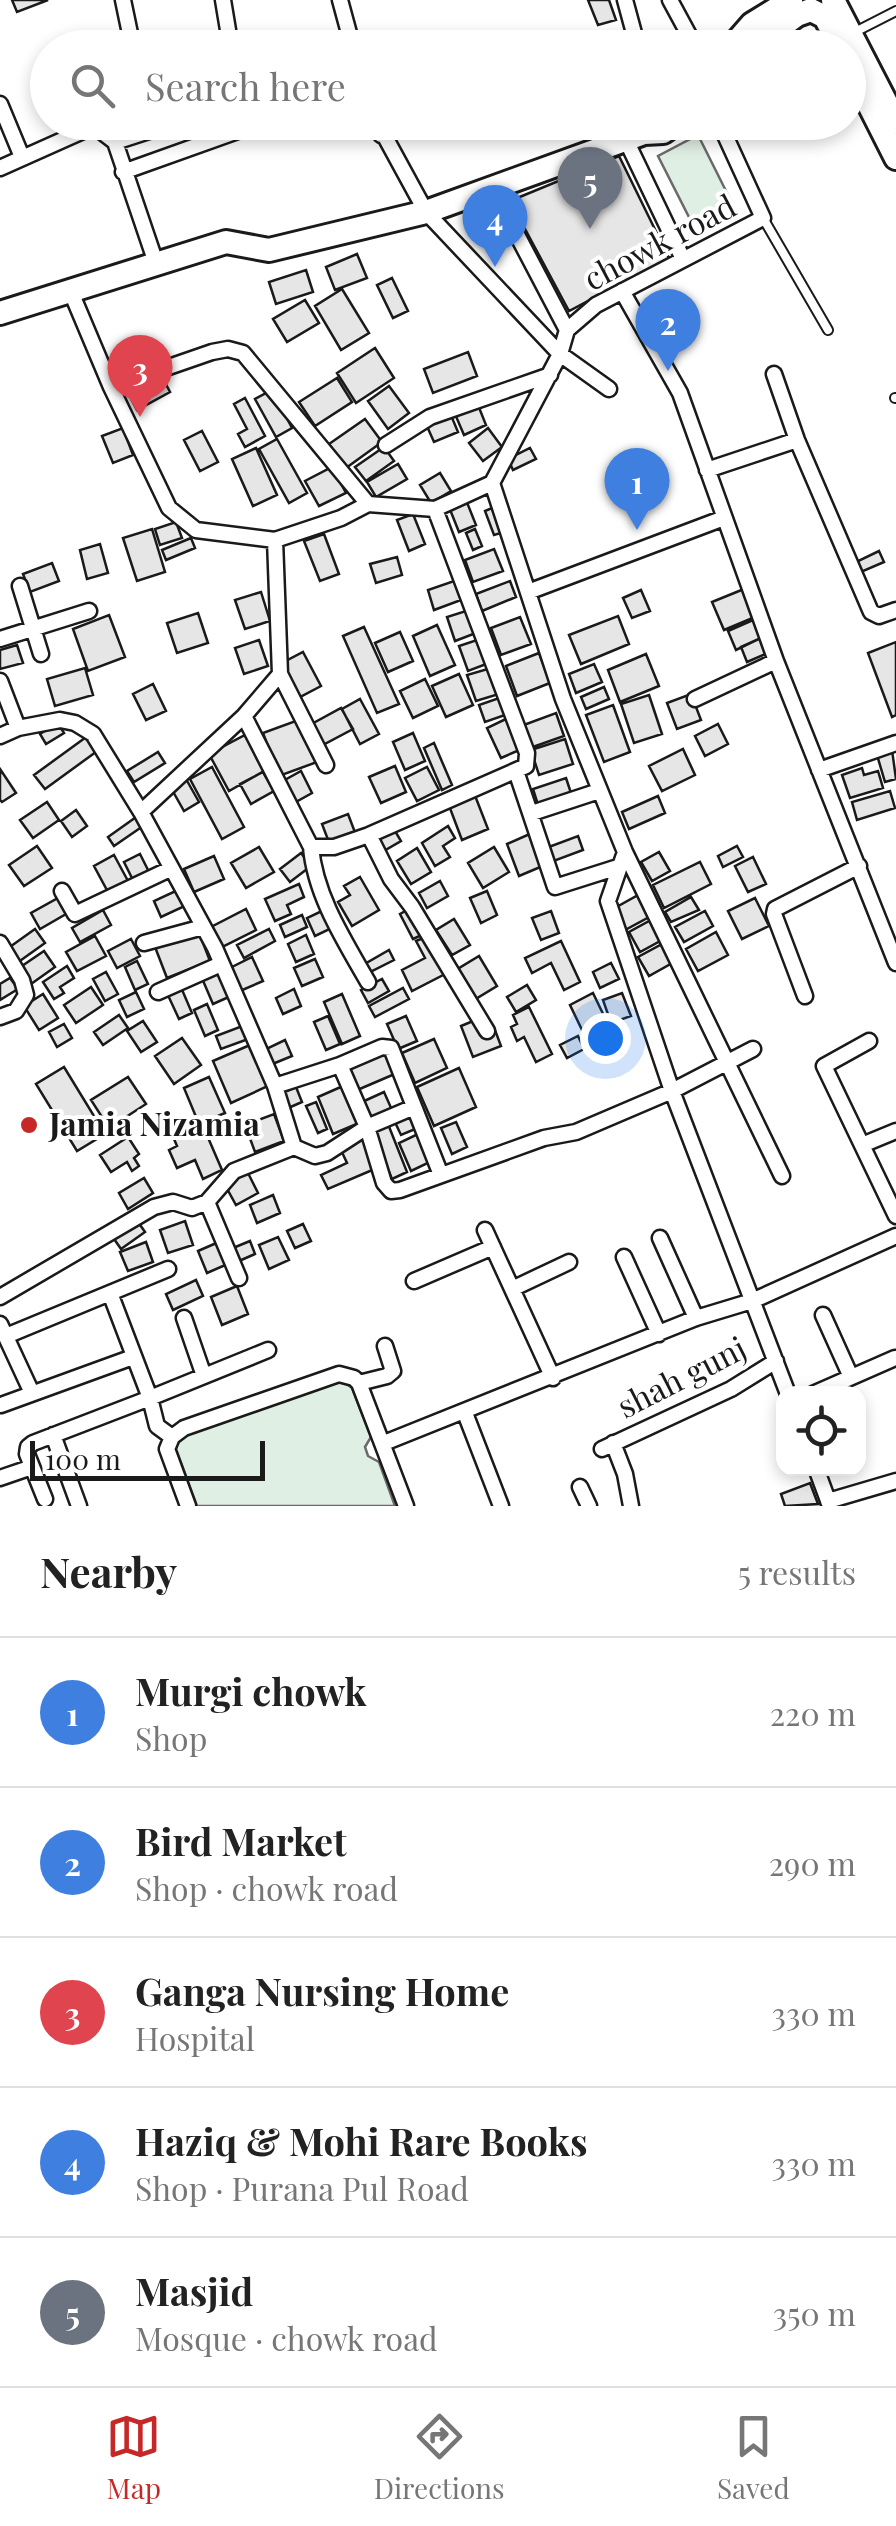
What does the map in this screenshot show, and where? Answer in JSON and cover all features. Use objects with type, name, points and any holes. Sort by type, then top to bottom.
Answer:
[{"type":"main road","points":[[747,30],[791,0]]},
{"type":"main road","points":[[833,0],[844,30]]},
{"type":"main road","points":[[776,30],[796,15],[811,10],[837,30]]},
{"type":"main road","points":[[866,72],[896,122]]},
{"type":"main road","points":[[866,99],[896,158]]},
{"type":"main road","points":[[0,313],[226,242],[269,250],[426,212],[624,140]]},
{"type":"street","points":[[123,0],[129,30]]},
{"type":"street","points":[[223,0],[228,30]]},
{"type":"street","points":[[340,0],[349,30]]},
{"type":"street","points":[[625,0],[633,30]]},
{"type":"street","points":[[670,0],[686,30]]},
{"type":"street","points":[[0,104],[22,157]]},
{"type":"street","points":[[0,168],[61,140]]},
{"type":"street","points":[[112,140],[156,263]]},
{"type":"street","points":[[115,142],[121,140]]},
{"type":"street","points":[[123,172],[208,140]]},
{"type":"street","points":[[385,140],[426,212],[560,354],[609,389]]},
{"type":"street","points":[[656,140],[683,259]]},
{"type":"street","name":"chowk road","points":[[492,482],[550,375],[568,330],[596,305],[764,218],[727,140]]},
{"type":"street","points":[[493,189],[568,330]]},
{"type":"street","points":[[622,291],[680,393],[776,661],[892,942],[896,962]]},
{"type":"street","points":[[71,292],[111,388],[169,508],[196,530],[275,540],[341,518],[368,504],[435,509],[492,482],[563,699],[621,859],[782,1176]]},
{"type":"street","points":[[111,388],[212,352],[228,349],[243,353],[368,504]]},
{"type":"street","points":[[774,374],[797,440],[871,612],[879,616],[896,610]]},
{"type":"street","points":[[386,445],[430,418],[550,375]]},
{"type":"street","points":[[707,470],[797,440]]},
{"type":"street","points":[[311,847],[334,847],[369,835],[526,766],[527,752],[435,509]]},
{"type":"street","points":[[528,592],[724,518]]},
{"type":"street","points":[[275,540],[280,674],[326,765]]},
{"type":"street","points":[[20,586],[41,654]]},
{"type":"street","points":[[0,639],[89,611]]},
{"type":"street","points":[[695,699],[776,661]]},
{"type":"street","points":[[141,812],[244,716],[280,674]]},
{"type":"street","points":[[0,681],[18,728]]},
{"type":"street","points":[[244,716],[311,847],[313,868],[338,929],[368,982]]},
{"type":"street","points":[[0,736],[18,728],[60,720],[75,723],[93,734],[141,812],[203,927],[275,1086],[294,1147]]},
{"type":"street","points":[[820,770],[896,743]]},
{"type":"street","points":[[516,772],[555,887],[621,859]]},
{"type":"street","points":[[532,813],[599,792]]},
{"type":"street","points":[[369,835],[391,880],[412,907],[487,1030]]},
{"type":"street","points":[[621,859],[608,902],[672,1091],[785,1386]]},
{"type":"street","points":[[805,996],[775,910],[859,866]]},
{"type":"street","points":[[62,891],[76,914],[170,869]]},
{"type":"street","points":[[144,943],[203,927]]},
{"type":"street","points":[[0,944],[22,980],[26,995],[16,1011],[0,1017]]},
{"type":"street","points":[[158,992],[221,964]]},
{"type":"street","points":[[870,1041],[824,1066],[896,1216]]},
{"type":"street","points":[[275,1086],[391,1048],[440,1174]]},
{"type":"street","points":[[340,1066],[367,1127],[384,1183],[391,1191],[544,1138],[576,1132],[672,1091],[753,1048]]},
{"type":"street","points":[[0,1297],[154,1207],[173,1202],[192,1208],[207,1202],[234,1171],[294,1147],[315,1156],[327,1152],[367,1127],[414,1107]]},
{"type":"street","points":[[862,1145],[896,1132]]},
{"type":"street","points":[[207,1202],[239,1278]]},
{"type":"street","points":[[486,1230],[552,1378]]},
{"type":"street","points":[[384,1444],[696,1318],[752,1301],[896,1236]]},
{"type":"street","name":"shah gunj","points":[[660,1238],[696,1318]]},
{"type":"street","points":[[414,1281],[493,1247]]},
{"type":"street","name":"shah gunj","points":[[624,1257],[659,1334]]},
{"type":"street","points":[[512,1289],[569,1262]]},
{"type":"street","points":[[32,1393],[3,1330],[50,1318],[168,1269]]},
{"type":"street","points":[[110,1293],[150,1398],[156,1426],[172,1437]]},
{"type":"street","points":[[822,1315],[851,1378]]},
{"type":"street","points":[[184,1318],[204,1376]]},
{"type":"street","points":[[360,1384],[393,1371],[385,1346]]},
{"type":"street","points":[[45,1499],[28,1447],[268,1350]]},
{"type":"street","points":[[1,1404],[134,1357]]},
{"type":"street","points":[[832,1386],[895,1358]]},
{"type":"street","name":"shah gunj","points":[[631,1506],[625,1474],[607,1446],[731,1388],[776,1361]]},
{"type":"street","points":[[188,1506],[167,1448],[172,1437],[184,1428],[339,1374],[360,1384],[406,1506]]},
{"type":"street","points":[[465,1413],[501,1506]]},
{"type":"street","points":[[52,1435],[79,1506]]},
{"type":"street","points":[[0,1478],[32,1467]]},
{"type":"street","points":[[819,1476],[829,1504],[896,1481]]},
{"type":"street","points":[[580,1486],[589,1506]]},
{"type":"lane","points":[[864,30],[896,11]]},
{"type":"lane","points":[[764,218],[828,330]]},
{"type":"green space","points":[[688,140],[700,140],[732,203],[692,223],[658,156]]},
{"type":"green space","points":[[343,1381],[352,1388],[371,1437],[365,1447],[368,1456],[379,1462],[395,1506],[197,1506],[176,1449],[178,1436],[329,1382]]},
{"type":"building","points":[[12,0],[48,0],[17,12]]},
{"type":"building","points":[[588,0],[609,0],[616,20],[598,25]]},
{"type":"building","points":[[619,156],[669,258],[569,311],[510,201]]},
{"type":"building","points":[[357,254],[367,278],[335,290],[326,267]]},
{"type":"building","points":[[306,270],[313,292],[276,304],[269,282]]},
{"type":"building","points":[[392,278],[408,311],[393,318],[377,285]]},
{"type":"building","points":[[342,289],[369,333],[341,350],[315,306]]},
{"type":"building","points":[[305,300],[319,323],[287,342],[273,319]]},
{"type":"building","points":[[375,348],[394,378],[356,403],[337,373]]},
{"type":"building","points":[[468,352],[477,376],[433,393],[424,369]]},
{"type":"building","points":[[159,371],[170,392],[137,410],[126,389]]},
{"type":"building","points":[[337,378],[352,402],[315,426],[299,402]]},
{"type":"building","points":[[389,386],[409,413],[388,429],[368,401]]},
{"type":"building","points":[[272,390],[292,428],[276,437],[255,399]]},
{"type":"building","points":[[245,398],[265,436],[245,447],[238,434],[247,429],[234,404]]},
{"type":"building","points":[[478,405],[486,425],[464,435],[455,414]]},
{"type":"building","points":[[450,413],[458,432],[434,442],[426,424]]},
{"type":"building","points":[[365,419],[382,442],[346,468],[329,444]]},
{"type":"building","points":[[123,428],[133,455],[113,463],[102,436]]},
{"type":"building","points":[[488,428],[502,447],[483,461],[469,443]]},
{"type":"building","points":[[202,431],[218,462],[200,471],[184,440]]},
{"type":"building","points":[[277,439],[307,493],[289,503],[259,449]]},
{"type":"building","points":[[384,447],[394,461],[366,481],[355,467]]},
{"type":"building","points":[[256,448],[277,495],[253,506],[232,459]]},
{"type":"building","points":[[530,448],[536,459],[513,470],[508,459]]},
{"type":"building","points":[[398,464],[407,479],[376,497],[367,482]]},
{"type":"building","points":[[332,467],[346,493],[319,506],[305,481]]},
{"type":"building","points":[[440,473],[451,491],[431,503],[420,485]]},
{"type":"building","points":[[466,500],[476,525],[459,532],[449,507]]},
{"type":"building","points":[[492,508],[501,533],[494,535],[485,511]]},
{"type":"building","points":[[413,514],[425,544],[409,551],[397,520]]},
{"type":"building","points":[[176,522],[182,538],[160,545],[155,529]]},
{"type":"building","points":[[152,529],[165,572],[137,581],[123,538]]},
{"type":"building","points":[[475,529],[482,546],[473,550],[466,533]]},
{"type":"building","points":[[324,534],[339,574],[320,581],[304,541]]},
{"type":"building","points":[[191,538],[195,548],[166,560],[162,550]]},
{"type":"building","points":[[100,544],[108,573],[87,579],[80,550]]},
{"type":"building","points":[[494,549],[503,571],[473,582],[465,560]]},
{"type":"building","points":[[879,551],[884,562],[861,572],[856,562]]},
{"type":"building","points":[[397,557],[402,575],[376,583],[370,564]]},
{"type":"building","points":[[52,563],[59,581],[30,592],[23,574]]},
{"type":"building","points":[[454,581],[461,600],[434,610],[428,590]]},
{"type":"building","points":[[510,581],[516,597],[482,611],[476,594]]},
{"type":"building","points":[[744,589],[755,617],[724,630],[712,602]]},
{"type":"building","points":[[641,590],[650,611],[632,618],[623,598]]},
{"type":"building","points":[[261,592],[270,621],[245,629],[235,600]]},
{"type":"building","points":[[469,610],[476,633],[455,641],[447,617]]},
{"type":"building","points":[[198,613],[208,643],[177,653],[167,623]]},
{"type":"building","points":[[109,615],[125,657],[88,671],[73,629]]},
{"type":"building","points":[[618,616],[629,644],[581,664],[569,635]]},
{"type":"building","points":[[520,617],[531,644],[501,655],[491,628]]},
{"type":"building","points":[[753,620],[761,638],[736,650],[728,631]]},
{"type":"building","points":[[437,625],[455,665],[430,676],[413,636]]},
{"type":"building","points":[[364,627],[399,704],[377,713],[343,636]]},
{"type":"building","points":[[400,632],[413,661],[388,672],[375,643]]},
{"type":"building","points":[[761,638],[768,653],[747,662],[741,647]]},
{"type":"building","points":[[480,639],[489,663],[468,671],[459,646]]},
{"type":"building","points":[[259,640],[268,666],[244,674],[235,648]]},
{"type":"building","points":[[896,642],[896,715],[892,717],[868,653]]},
{"type":"building","points":[[17,645],[23,663],[0,669],[0,650]]},
{"type":"building","points":[[303,652],[321,686],[300,697],[282,663]]},
{"type":"building","points":[[539,653],[550,683],[517,696],[506,666]]},
{"type":"building","points":[[646,654],[659,686],[620,702],[608,670]]},
{"type":"building","points":[[594,664],[602,682],[576,693],[569,674]]},
{"type":"building","points":[[85,668],[93,695],[55,706],[47,679]]},
{"type":"building","points":[[491,668],[499,694],[476,701],[467,675]]},
{"type":"building","points":[[459,674],[473,705],[446,717],[432,686]]},
{"type":"building","points":[[425,679],[438,706],[413,718],[400,691]]},
{"type":"building","points":[[153,684],[166,711],[146,720],[133,694]]},
{"type":"building","points":[[604,687],[609,699],[586,709],[581,697]]},
{"type":"building","points":[[691,694],[701,720],[677,729],[667,703]]},
{"type":"building","points":[[649,695],[662,734],[634,743],[621,704]]},
{"type":"building","points":[[502,697],[508,714],[485,722],[479,705]]},
{"type":"building","points":[[360,699],[379,734],[360,744],[342,709]]},
{"type":"building","points":[[613,705],[630,752],[604,762],[586,715]]},
{"type":"building","points":[[341,708],[353,729],[319,747],[308,726]]},
{"type":"building","points":[[556,713],[564,736],[530,748],[521,726]]},
{"type":"building","points":[[510,717],[524,748],[501,758],[487,728]]},
{"type":"building","points":[[301,719],[317,762],[279,776],[263,733]]},
{"type":"building","points":[[58,723],[64,733],[46,744],[40,734]]},
{"type":"building","points":[[718,724],[728,744],[705,756],[695,736]]},
{"type":"building","points":[[413,733],[425,761],[405,770],[393,742]]},
{"type":"building","points":[[89,735],[100,749],[45,789],[34,775]]},
{"type":"building","points":[[245,735],[264,771],[229,791],[209,754]]},
{"type":"building","points":[[565,739],[573,764],[539,775],[531,750]]},
{"type":"building","points":[[434,743],[452,785],[442,790],[424,748]]},
{"type":"building","points":[[683,749],[695,775],[662,791],[649,766]]},
{"type":"building","points":[[892,750],[896,779],[885,782],[877,755]]},
{"type":"building","points":[[158,752],[165,763],[134,782],[127,771]]},
{"type":"building","points":[[395,766],[406,792],[381,803],[369,777]]},
{"type":"building","points":[[212,767],[244,827],[222,839],[190,779]]},
{"type":"building","points":[[427,767],[439,790],[417,801],[405,778]]},
{"type":"building","points":[[862,768],[864,775],[878,771],[883,788],[850,798],[842,775]]},
{"type":"building","points":[[0,769],[16,793],[2,802],[0,800]]},
{"type":"building","points":[[301,771],[312,793],[294,803],[283,781]]},
{"type":"building","points":[[263,772],[274,791],[251,804],[240,784]]},
{"type":"building","points":[[566,778],[572,796],[539,808],[533,789]]},
{"type":"building","points":[[186,779],[199,802],[184,811],[171,788]]},
{"type":"building","points":[[890,791],[895,808],[857,820],[852,802]]},
{"type":"building","points":[[474,793],[488,829],[462,840],[448,803]]},
{"type":"building","points":[[658,796],[665,813],[629,829],[622,812]]},
{"type":"building","points":[[47,802],[59,820],[33,838],[20,820]]},
{"type":"building","points":[[76,810],[87,826],[72,837],[61,821]]},
{"type":"building","points":[[348,814],[356,835],[330,845],[322,824]]},
{"type":"building","points":[[139,815],[146,824],[114,846],[108,837]]},
{"type":"building","points":[[392,826],[401,841],[382,852],[374,837]]},
{"type":"building","points":[[448,826],[455,838],[443,846],[450,857],[435,866],[422,843]]},
{"type":"building","points":[[532,833],[545,865],[519,876],[507,844]]},
{"type":"building","points":[[578,836],[583,850],[551,862],[546,848]]},
{"type":"building","points":[[37,846],[52,868],[24,886],[9,865]]},
{"type":"building","points":[[737,846],[743,857],[723,867],[718,856]]},
{"type":"building","points":[[259,847],[274,872],[246,888],[231,863]]},
{"type":"building","points":[[494,847],[509,872],[483,888],[468,863]]},
{"type":"building","points":[[417,848],[431,872],[411,884],[397,861]]},
{"type":"building","points":[[659,852],[670,871],[652,881],[641,862]]},
{"type":"building","points":[[301,853],[311,866],[290,882],[280,869]]},
{"type":"building","points":[[140,854],[149,872],[133,880],[124,862]]},
{"type":"building","points":[[114,855],[128,881],[108,892],[94,866]]},
{"type":"building","points":[[214,856],[224,879],[194,892],[184,869]]},
{"type":"building","points":[[753,857],[766,884],[748,892],[735,866]]},
{"type":"building","points":[[700,862],[711,884],[664,908],[653,885]]},
{"type":"building","points":[[360,877],[379,910],[352,926],[338,902],[350,895],[344,886]]},
{"type":"building","points":[[440,881],[448,896],[427,908],[419,893]]},
{"type":"building","points":[[299,884],[304,897],[287,905],[291,914],[275,921],[265,899]]},
{"type":"building","points":[[180,889],[187,905],[161,917],[154,901]]},
{"type":"building","points":[[487,891],[497,915],[481,923],[470,898]]},
{"type":"building","points":[[640,894],[651,916],[625,930],[613,909]]},
{"type":"building","points":[[691,897],[699,910],[671,922],[665,912]]},
{"type":"building","points":[[58,898],[66,914],[40,929],[31,913]]},
{"type":"building","points":[[755,898],[769,926],[742,939],[728,911]]},
{"type":"building","points":[[411,908],[424,934],[413,939],[400,914]]},
{"type":"building","points":[[246,909],[256,930],[222,947],[211,927]]},
{"type":"building","points":[[326,909],[334,927],[315,936],[307,918]]},
{"type":"building","points":[[103,910],[111,925],[80,942],[72,928]]},
{"type":"building","points":[[551,911],[559,933],[541,940],[532,918]]},
{"type":"building","points":[[705,911],[713,926],[684,942],[675,927]]},
{"type":"building","points":[[302,915],[307,927],[285,937],[280,925]]},
{"type":"building","points":[[454,919],[470,945],[452,955],[436,930]]},
{"type":"building","points":[[651,920],[662,940],[640,952],[629,932]]},
{"type":"building","points":[[35,929],[45,943],[17,963],[7,949]]},
{"type":"building","points":[[269,929],[275,941],[244,958],[237,945]]},
{"type":"building","points":[[198,930],[210,961],[167,978],[155,947]]},
{"type":"building","points":[[716,932],[728,955],[698,971],[686,949]]},
{"type":"building","points":[[306,935],[314,954],[296,962],[288,944]]},
{"type":"building","points":[[95,936],[106,956],[77,971],[66,952]]},
{"type":"building","points":[[428,936],[447,973],[412,991],[402,970],[425,958],[416,941]]},
{"type":"building","points":[[131,939],[140,956],[117,968],[108,951]]},
{"type":"building","points":[[561,941],[580,982],[564,990],[551,963],[532,973],[525,958]]},
{"type":"building","points":[[664,943],[674,962],[649,976],[638,957]]},
{"type":"building","points":[[389,950],[394,960],[368,973],[363,965]]},
{"type":"building","points":[[44,951],[55,967],[31,984],[19,968]]},
{"type":"building","points":[[479,956],[497,986],[474,1000],[456,970]]},
{"type":"building","points":[[252,957],[263,981],[240,991],[230,968]]},
{"type":"building","points":[[315,959],[323,977],[302,986],[294,968]]},
{"type":"building","points":[[137,961],[148,984],[135,990],[125,967]]},
{"type":"building","points":[[611,963],[619,979],[600,988],[593,972]]},
{"type":"building","points":[[67,966],[74,978],[60,987],[64,993],[54,999],[43,982]]},
{"type":"building","points":[[220,968],[231,996],[213,1004],[201,976]]},
{"type":"building","points":[[106,972],[118,994],[105,1001],[93,979]]},
{"type":"building","points":[[10,978],[18,989],[0,1000],[0,984]]},
{"type":"building","points":[[382,979],[389,991],[368,1003],[361,990]]},
{"type":"building","points":[[180,985],[192,1013],[179,1019],[166,991]]},
{"type":"building","points":[[527,985],[536,1000],[516,1012],[507,997]]},
{"type":"building","points":[[91,987],[103,1005],[76,1023],[64,1005]]},
{"type":"building","points":[[403,988],[409,999],[375,1017],[369,1006]]},
{"type":"building","points":[[294,989],[301,1006],[283,1014],[276,998]]},
{"type":"building","points":[[136,992],[144,1009],[127,1017],[119,1000]]},
{"type":"building","points":[[593,993],[606,1020],[583,1032],[570,1005]]},
{"type":"building","points":[[622,993],[631,1016],[611,1023],[603,1000]]},
{"type":"building","points":[[43,994],[58,1018],[39,1030],[24,1006]]},
{"type":"building","points":[[342,994],[360,1036],[342,1044],[324,1002]]},
{"type":"building","points":[[207,1004],[218,1030],[205,1036],[194,1010]]},
{"type":"building","points":[[529,1007],[552,1054],[536,1062],[524,1037],[517,1041],[511,1027],[517,1024],[513,1015]]},
{"type":"building","points":[[119,1015],[128,1028],[103,1045],[94,1032]]},
{"type":"building","points":[[328,1016],[340,1044],[326,1050],[314,1022]]},
{"type":"building","points":[[406,1016],[417,1041],[398,1049],[387,1024]]},
{"type":"building","points":[[478,1019],[484,1034],[495,1030],[501,1046],[473,1057],[461,1026]]},
{"type":"building","points":[[143,1021],[157,1042],[141,1052],[127,1031]]},
{"type":"building","points":[[64,1024],[72,1038],[57,1047],[49,1032]]},
{"type":"building","points":[[245,1025],[251,1038],[221,1049],[216,1036]]},
{"type":"building","points":[[578,1036],[584,1049],[567,1058],[560,1045]]},
{"type":"building","points":[[182,1038],[201,1065],[174,1084],[155,1056]]},
{"type":"building","points":[[434,1039],[447,1068],[415,1083],[402,1053]]},
{"type":"building","points":[[285,1040],[292,1056],[270,1065],[264,1050]]},
{"type":"building","points":[[250,1045],[268,1086],[231,1103],[213,1061]]},
{"type":"building","points":[[388,1050],[397,1073],[355,1091],[345,1067]]},
{"type":"building","points":[[64,1067],[105,1134],[77,1151],[36,1084]]},
{"type":"building","points":[[459,1068],[476,1107],[434,1126],[417,1087]]},
{"type":"building","points":[[128,1077],[146,1104],[109,1128],[91,1100]]},
{"type":"building","points":[[209,1077],[225,1113],[199,1124],[184,1088]]},
{"type":"building","points":[[343,1086],[359,1123],[333,1134],[318,1097]]},
{"type":"building","points":[[296,1087],[302,1102],[286,1109],[280,1094]]},
{"type":"building","points":[[384,1092],[392,1110],[369,1120],[362,1102]]},
{"type":"building","points":[[316,1102],[327,1129],[318,1133],[306,1106]]},
{"type":"building","points":[[412,1110],[420,1127],[401,1135],[393,1118]]},
{"type":"building","points":[[274,1114],[284,1141],[255,1152],[245,1125]]},
{"type":"building","points":[[456,1122],[467,1147],[452,1154],[441,1128]]},
{"type":"building","points":[[388,1124],[407,1172],[392,1179],[372,1131]]},
{"type":"building","points":[[203,1126],[222,1170],[203,1179],[195,1160],[177,1168],[169,1150],[177,1146],[174,1139]]},
{"type":"building","points":[[418,1134],[430,1162],[411,1171],[399,1143]]},
{"type":"building","points":[[128,1137],[139,1154],[134,1158],[139,1166],[132,1171],[127,1162],[111,1172],[100,1155]]},
{"type":"building","points":[[364,1138],[377,1168],[328,1189],[321,1175],[347,1163],[340,1148]]},
{"type":"building","points":[[248,1173],[258,1193],[236,1205],[225,1185]]},
{"type":"building","points":[[144,1178],[153,1193],[128,1209],[119,1193]]},
{"type":"building","points":[[273,1195],[280,1213],[257,1223],[250,1205]]},
{"type":"building","points":[[136,1219],[145,1232],[121,1249],[112,1236]]},
{"type":"building","points":[[185,1221],[193,1245],[168,1253],[160,1230]]},
{"type":"building","points":[[303,1224],[311,1241],[295,1248],[287,1231]]},
{"type":"building","points":[[278,1237],[289,1260],[269,1269],[259,1245]]},
{"type":"building","points":[[221,1241],[230,1263],[207,1273],[198,1251]]},
{"type":"building","points":[[250,1241],[255,1254],[239,1261],[233,1248]]},
{"type":"building","points":[[146,1242],[153,1262],[128,1271],[120,1252]]},
{"type":"building","points":[[196,1280],[203,1296],[173,1310],[166,1294]]},
{"type":"building","points":[[237,1286],[248,1314],[222,1325],[211,1297]]},
{"type":"building","points":[[810,1483],[818,1504],[785,1506],[781,1494]]},
{"type":"place","name":"Masjid","points":[[590,229]]},
{"type":"place","name":"Haziq & Mohi Rare Books","points":[[495,267]]},
{"type":"place","name":"Bird Market","points":[[668,371]]},
{"type":"place","name":"Ganga Nursing Home","points":[[140,417]]},
{"type":"place","name":"Murgi chowk","points":[[637,530]]},
{"type":"place","name":"Jamia Nizamia","points":[[29,1125]]}]
